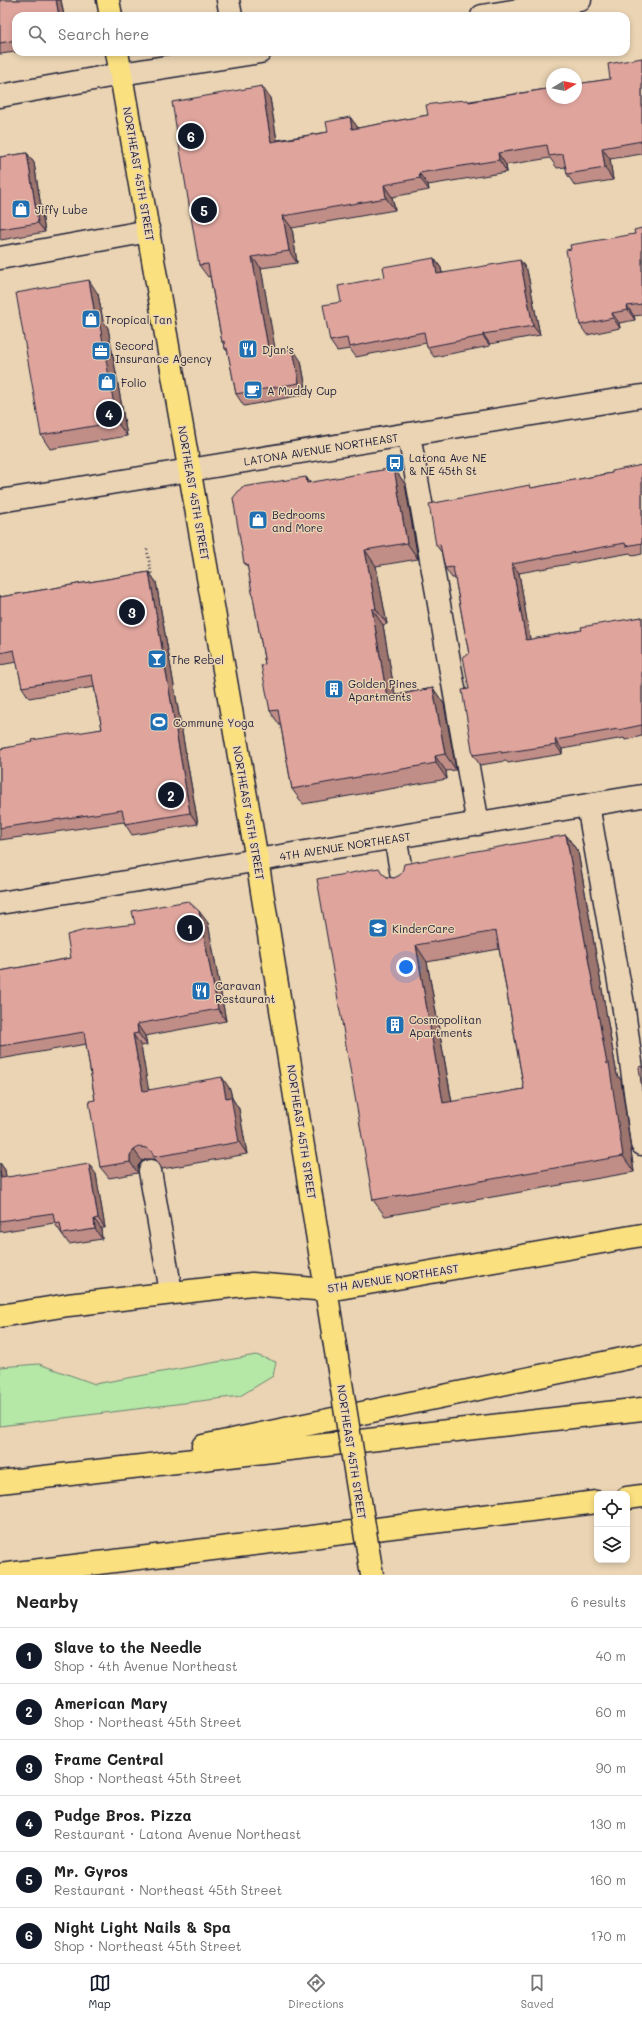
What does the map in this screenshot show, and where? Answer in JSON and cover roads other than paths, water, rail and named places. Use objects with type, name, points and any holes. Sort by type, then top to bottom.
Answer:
[{"type":"main road","points":[[108,0],[110,12]]},
{"type":"main road","name":"NORTHEAST 45TH STREET","points":[[118,56],[258,860],[328,1290],[338,1364],[372,1575]]},
{"type":"main road","name":"5TH AVENUE NORTHEAST","points":[[0,1316],[68,1305],[171,1292],[252,1284],[328,1290],[642,1235]]},
{"type":"main road","points":[[60,1475],[642,1354]]},
{"type":"main road","points":[[0,1482],[642,1409]]},
{"type":"main road","points":[[630,1498],[642,1496]]},
{"type":"main road","points":[[0,1574],[594,1502]]},
{"type":"street","points":[[228,0],[230,12]]},
{"type":"street","points":[[506,12],[580,0]]},
{"type":"street","points":[[0,96],[225,56]]},
{"type":"street","points":[[0,258],[149,231]]},
{"type":"street","name":"LATONA AVENUE NORTHEAST","points":[[0,501],[642,396]]},
{"type":"street","points":[[409,434],[478,824]]},
{"type":"street","name":"4TH AVENUE NORTHEAST","points":[[0,903],[642,796]]},
{"type":"street","points":[[588,805],[633,1008],[642,1144]]},
{"type":"street","points":[[395,837],[403,882]]},
{"type":"street","points":[[150,1171],[171,1292]]},
{"type":"place","name":"Night Light Nails & Spa","points":[[191,136]]},
{"type":"place","name":"Jiffy Lube","points":[[21,209]]},
{"type":"place","name":"Mr. Gyros","points":[[204,210]]},
{"type":"place","name":"Tropical Tan","points":[[91,319]]},
{"type":"place","name":"Djan's","points":[[248,349]]},
{"type":"place","name":"Secord Insurance Agency","points":[[101,351]]},
{"type":"place","name":"Folio","points":[[107,382]]},
{"type":"place","name":"A Muddy Cup","points":[[253,390]]},
{"type":"place","name":"Pudge Bros. Pizza","points":[[109,414]]},
{"type":"place","name":"Latona Ave NE & NE 45th St","points":[[395,463]]},
{"type":"place","name":"Bedrooms and More","points":[[258,520]]},
{"type":"place","name":"Frame Central","points":[[132,612]]},
{"type":"place","name":"The Rebel","points":[[157,659]]},
{"type":"place","name":"Golden Pines Apartments","points":[[334,689]]},
{"type":"place","name":"Commune Yoga","points":[[159,722]]},
{"type":"place","name":"American Mary","points":[[171,795]]},
{"type":"place","name":"Slave to the Needle","points":[[190,928]]},
{"type":"place","name":"KinderCare","points":[[378,928]]},
{"type":"place","name":"Caravan Restaurant","points":[[201,991]]},
{"type":"place","name":"Cosmopolitan Apartments","points":[[395,1025]]}]
